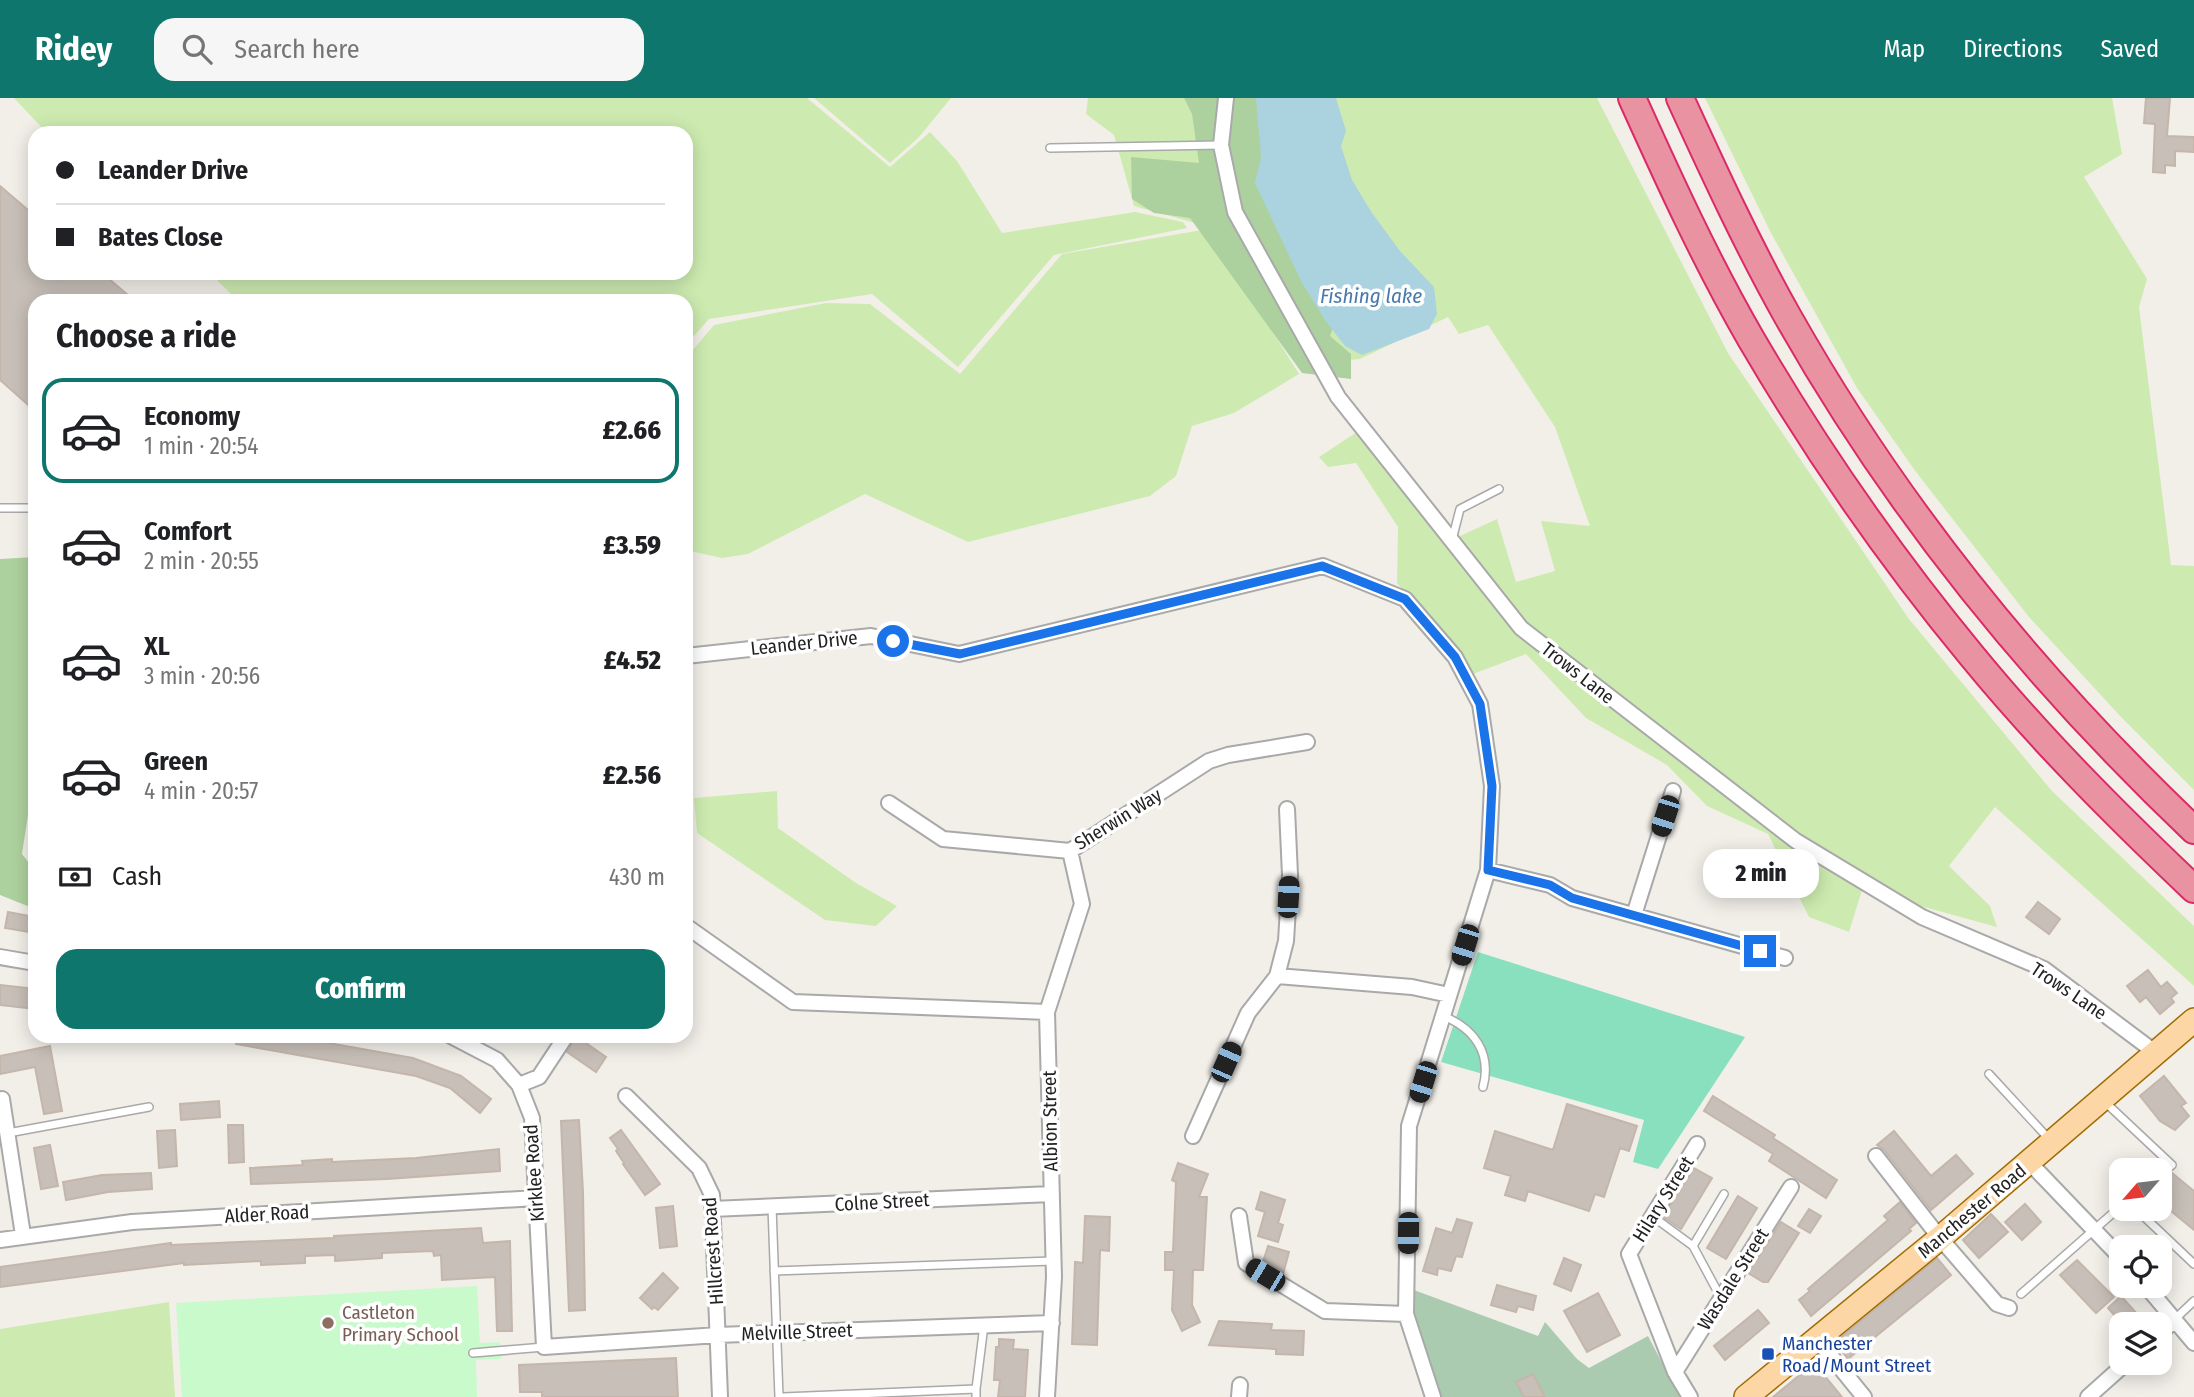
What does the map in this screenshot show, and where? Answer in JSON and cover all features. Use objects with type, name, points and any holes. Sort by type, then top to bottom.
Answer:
[{"type":"highway","points":[[1632,98],[1688,222],[1751,339],[1820,451],[1912,581],[1972,657],[2042,735],[2096,793],[2194,889]]},
{"type":"highway","points":[[1680,98],[1730,207],[1788,317],[1858,431],[1924,526],[2006,631],[2073,707],[2126,766],[2194,830]]},
{"type":"main road","name":"Manchester Road","points":[[1746,1397],[1940,1238],[2194,1020]]},
{"type":"street","name":"Trows Lane","points":[[1226,98],[1220,145],[1235,212],[1338,397],[1521,628],[1796,841],[1922,917],[2044,970],[2156,1053]]},
{"type":"street","name":"Leander Drive","points":[[693,655],[871,636],[960,654],[1322,566],[1405,599],[1455,657],[1480,704],[1492,786],[1488,870],[1409,1126],[1406,1314],[1433,1397]]},
{"type":"street","name":"Sherwin Way","points":[[889,803],[943,839],[1070,851],[1209,761],[1228,755],[1307,742]]},
{"type":"street","points":[[1634,915],[1673,791]]},
{"type":"street","points":[[1193,1136],[1248,1013],[1277,976],[1286,941],[1290,875],[1287,809]]},
{"type":"street","name":"Albion Street","points":[[1047,1397],[1054,1261],[1047,1012],[1082,904],[1070,851]]},
{"type":"street","points":[[1488,870],[1550,885],[1572,898],[1785,958]]},
{"type":"street","points":[[693,931],[793,1002],[1047,1012]]},
{"type":"street","points":[[0,957],[28,961]]},
{"type":"street","points":[[1277,976],[1412,988],[1449,995]]},
{"type":"street","name":"Kirklee Road","points":[[464,1043],[497,1060],[519,1085],[531,1118],[544,1347]]},
{"type":"street","points":[[519,1085],[539,1077],[561,1043]]},
{"type":"street","name":"Hillcrest Road","points":[[626,1096],[699,1168],[712,1195],[720,1397]]},
{"type":"street","points":[[0,1100],[23,1236]]},
{"type":"street","name":"Hilary Street","points":[[1675,1372],[1629,1254],[1697,1144]]},
{"type":"street","points":[[1876,1156],[1940,1238],[1997,1304],[2008,1308]]},
{"type":"street","points":[[2029,1162],[2109,1245]]},
{"type":"street","name":"Wasdale Street","points":[[1675,1372],[1791,1187]]},
{"type":"street","name":"Colne Street","points":[[712,1209],[1052,1194]]},
{"type":"street","name":"Alder Road","points":[[0,1240],[132,1222],[536,1198]]},
{"type":"street","points":[[1240,1216],[1245,1263],[1325,1311],[1406,1314]]},
{"type":"street","points":[[2156,1298],[2194,1343]]},
{"type":"street","points":[[2172,1323],[2175,1320]]},
{"type":"street","name":"Melville Street","points":[[544,1347],[718,1335],[1052,1322]]},
{"type":"street","points":[[1817,1339],[1864,1397]]},
{"type":"street","points":[[1675,1372],[1689,1397]]},
{"type":"street","points":[[2088,1397],[2113,1375]]},
{"type":"lane","points":[[1050,148],[1220,145]]},
{"type":"lane","points":[[1452,541],[1460,509],[1499,489]]},
{"type":"lane","points":[[0,509],[28,508]]},
{"type":"lane","points":[[1443,1016],[1465,1026],[1478,1044],[1485,1064],[1483,1087]]},
{"type":"lane","points":[[1989,1074],[2052,1142]]},
{"type":"lane","points":[[2102,1099],[2165,1158]]},
{"type":"lane","points":[[7,1133],[149,1107]]},
{"type":"lane","points":[[1693,1246],[1724,1194]]},
{"type":"lane","points":[[772,1207],[781,1397],[976,1393],[984,1325]]},
{"type":"lane","points":[[1652,1216],[1693,1246],[1721,1298]]},
{"type":"lane","points":[[2021,1294],[2109,1216]]},
{"type":"lane","points":[[2149,1222],[2194,1264]]},
{"type":"lane","points":[[774,1271],[1054,1261]]},
{"type":"lane","points":[[2175,1320],[2194,1301]]},
{"type":"lane","points":[[473,1353],[544,1347]]},
{"type":"green space","points":[[14,98],[807,98],[890,167],[930,132],[957,161],[1002,233],[1135,212],[1183,222],[1187,228],[1054,255],[958,367],[872,294],[709,319],[693,337],[693,294],[231,294],[217,280],[693,280],[693,126],[40,126]]},
{"type":"green space","points":[[814,98],[951,98],[919,137],[890,163]]},
{"type":"green space","points":[[1088,98],[1597,98],[1728,353],[1909,619],[2052,791],[2194,926],[2194,986],[1995,807],[1949,866],[1990,906],[1997,927],[1862,890],[1849,932],[1809,917],[1768,834],[1707,806],[1667,765],[1586,718],[1526,654],[1473,674],[1397,583],[1398,527],[1356,463],[1328,467],[1319,457],[1360,430],[1458,537],[1497,519],[1516,582],[1555,571],[1541,521],[1590,526],[1555,427],[1488,325],[1459,334],[1448,317],[1360,359],[1334,361],[1213,228],[1134,206],[1114,135],[1086,114]]},
{"type":"green space","points":[[1184,98],[1259,98],[1338,314],[1330,336],[1351,354],[1351,379],[1302,373],[1190,218],[1154,213],[1132,199],[1131,157],[1199,163],[1192,114]]},
{"type":"green space","points":[[1705,98],[2112,98],[2122,154],[2084,177],[2147,279],[2139,307],[2171,565],[2194,566],[2194,790],[2121,717],[2029,617],[1916,472],[1857,388],[1771,233]]},
{"type":"green space","points":[[1208,229],[1299,374],[1234,413],[1192,426],[1176,476],[1150,496],[968,542],[865,494],[748,554],[722,558],[693,552],[693,350],[714,325],[826,303],[870,304],[960,374],[1062,254]]},
{"type":"green space","points":[[28,557],[28,815],[22,854],[28,862],[28,906],[0,895],[0,559]]},
{"type":"green space","points":[[777,791],[778,828],[856,883],[897,906],[876,926],[825,920],[697,833],[694,798]]},
{"type":"green space","points":[[1478,952],[1745,1037],[1658,1169],[1633,1162],[1644,1120],[1441,1062]]},
{"type":"green space","name":"Castleton Primary School","points":[[477,1286],[480,1343],[500,1342],[501,1359],[476,1360],[477,1397],[182,1397],[176,1303]]},
{"type":"green space","points":[[1414,1290],[1538,1336],[1545,1322],[1577,1359],[1589,1368],[1648,1336],[1680,1397],[1441,1397],[1411,1311]]},
{"type":"green space","points":[[169,1302],[175,1397],[0,1397],[0,1329]]},
{"type":"water","name":"Fishing lake","points":[[1256,98],[1336,98],[1346,131],[1341,146],[1352,180],[1400,251],[1434,287],[1437,314],[1429,329],[1362,355],[1345,346],[1327,323],[1302,283],[1255,183],[1261,157]]},
{"type":"building","points":[[2146,98],[2170,98],[2167,136],[2194,137],[2194,152],[2175,151],[2175,166],[2165,165],[2165,173],[2153,172],[2155,124],[2144,123]]},
{"type":"building","points":[[0,186],[28,210],[28,280],[110,280],[127,294],[28,294],[28,405],[0,380]]},
{"type":"building","points":[[2038,902],[2060,919],[2049,934],[2026,917]]},
{"type":"building","points":[[8,912],[28,916],[28,932],[5,928]]},
{"type":"building","points":[[2148,970],[2161,987],[2167,982],[2177,993],[2171,998],[2174,1002],[2160,1014],[2146,997],[2140,1002],[2127,986]]},
{"type":"building","points":[[0,985],[28,988],[28,1008],[0,1005]]},
{"type":"building","points":[[328,1043],[413,1058],[461,1076],[491,1099],[480,1113],[450,1088],[416,1076],[236,1044]]},
{"type":"building","points":[[572,1043],[586,1043],[606,1057],[596,1072],[567,1052]]},
{"type":"building","points":[[50,1046],[62,1111],[44,1114],[35,1067],[0,1074],[0,1056]]},
{"type":"building","points":[[2164,1076],[2186,1103],[2181,1106],[2189,1116],[2175,1130],[2160,1121],[2140,1096]]},
{"type":"building","points":[[1713,1096],[1775,1135],[1773,1138],[1837,1180],[1826,1198],[1769,1161],[1773,1154],[1704,1111]]},
{"type":"building","points":[[219,1101],[220,1117],[181,1120],[180,1104]]},
{"type":"building","points":[[1567,1104],[1637,1126],[1629,1151],[1620,1148],[1604,1197],[1595,1194],[1589,1211],[1528,1191],[1525,1201],[1505,1195],[1511,1176],[1484,1168],[1495,1131],[1553,1150]]},
{"type":"building","points":[[579,1120],[585,1310],[569,1311],[561,1121]]},
{"type":"building","points":[[228,1125],[243,1125],[244,1162],[229,1163]]},
{"type":"building","points":[[175,1130],[177,1166],[159,1168],[157,1131]]},
{"type":"building","points":[[621,1130],[660,1184],[645,1195],[623,1164],[616,1151],[618,1149],[610,1138]]},
{"type":"building","points":[[1894,1131],[1931,1176],[1956,1155],[1973,1174],[1931,1210],[1884,1150],[1877,1145]]},
{"type":"building","points":[[50,1145],[58,1186],[41,1189],[34,1148]]},
{"type":"building","points":[[499,1149],[500,1171],[251,1184],[250,1168],[303,1165],[302,1161],[416,1158]]},
{"type":"building","points":[[1178,1163],[1208,1174],[1199,1197],[1207,1197],[1203,1270],[1193,1270],[1192,1305],[1200,1322],[1182,1331],[1172,1310],[1174,1270],[1165,1270],[1165,1252],[1173,1252],[1176,1182],[1172,1180]]},
{"type":"building","points":[[1694,1168],[1712,1178],[1681,1229],[1663,1217]]},
{"type":"building","points":[[151,1173],[152,1189],[108,1192],[66,1200],[63,1182],[102,1175]]},
{"type":"building","points":[[2172,1173],[2194,1191],[2194,1230],[2172,1212]]},
{"type":"building","points":[[1261,1192],[1285,1200],[1278,1223],[1283,1225],[1278,1242],[1258,1236],[1265,1212],[1256,1209]]},
{"type":"building","points":[[1738,1196],[1757,1208],[1726,1259],[1707,1248]]},
{"type":"building","points":[[1900,1202],[1916,1223],[1909,1229],[1911,1231],[1811,1316],[1799,1300],[1810,1291],[1808,1289],[1888,1220],[1884,1216]]},
{"type":"building","points":[[2025,1204],[2041,1222],[2022,1240],[2005,1222]]},
{"type":"building","points":[[673,1206],[677,1246],[660,1248],[656,1208]]},
{"type":"building","points":[[1809,1209],[1821,1216],[1810,1233],[1798,1226]]},
{"type":"building","points":[[1991,1214],[2008,1232],[1979,1258],[1963,1240]]},
{"type":"building","points":[[1085,1216],[1110,1217],[1109,1251],[1100,1250],[1097,1345],[1072,1344],[1075,1262],[1083,1263]]},
{"type":"building","points":[[1457,1219],[1472,1223],[1462,1257],[1456,1256],[1451,1271],[1438,1268],[1437,1275],[1423,1271],[1436,1228],[1452,1233]]},
{"type":"building","points":[[1781,1222],[1799,1233],[1768,1282],[1763,1282],[1748,1273]]},
{"type":"building","points":[[481,1228],[483,1243],[510,1241],[512,1331],[497,1331],[495,1277],[442,1280],[441,1255],[434,1256],[433,1251],[382,1253],[382,1258],[335,1261],[335,1255],[305,1256],[305,1263],[184,1263],[0,1287],[0,1267],[171,1243],[334,1238]]},
{"type":"building","points":[[1268,1246],[1289,1252],[1283,1274],[1263,1262]]},
{"type":"building","points":[[1564,1258],[1581,1265],[1571,1291],[1554,1284]]},
{"type":"building","points":[[1937,1258],[1951,1275],[1848,1359],[1835,1342]]},
{"type":"building","points":[[2077,1260],[2109,1292],[2109,1298],[2113,1298],[2096,1313],[2060,1275]]},
{"type":"building","points":[[663,1273],[678,1288],[658,1310],[654,1307],[652,1309],[640,1298]]},
{"type":"building","points":[[1497,1285],[1536,1296],[1533,1310],[1518,1306],[1516,1312],[1491,1305]]},
{"type":"building","points":[[1598,1293],[1620,1335],[1587,1352],[1564,1311]]},
{"type":"building","points":[[2119,1298],[2123,1298],[2135,1312],[2112,1312],[2108,1308]]},
{"type":"building","points":[[1758,1310],[1769,1323],[1725,1360],[1714,1346]]},
{"type":"building","points":[[1219,1321],[1272,1324],[1271,1330],[1304,1331],[1303,1355],[1276,1354],[1276,1349],[1209,1345]]},
{"type":"building","points":[[999,1339],[1014,1340],[1013,1349],[1028,1350],[1025,1397],[998,1397],[1000,1380],[994,1380]]},
{"type":"building","points":[[676,1358],[678,1397],[542,1397],[542,1392],[520,1392],[519,1365]]},
{"type":"building","points":[[1814,1363],[1842,1397],[1773,1397],[1790,1383]]},
{"type":"building","points":[[1533,1374],[1545,1397],[1524,1397],[1516,1382]]},
{"type":"place","name":"Castleton Primary School","points":[[328,1323]]},
{"type":"place","name":"Manchester Road/Mount Street","points":[[1768,1354]]},
{"type":"route","points":[[893,641],[960,654],[1322,566],[1405,599],[1455,657],[1480,704],[1492,786],[1488,870],[1550,885],[1572,898],[1760,951]]}]
